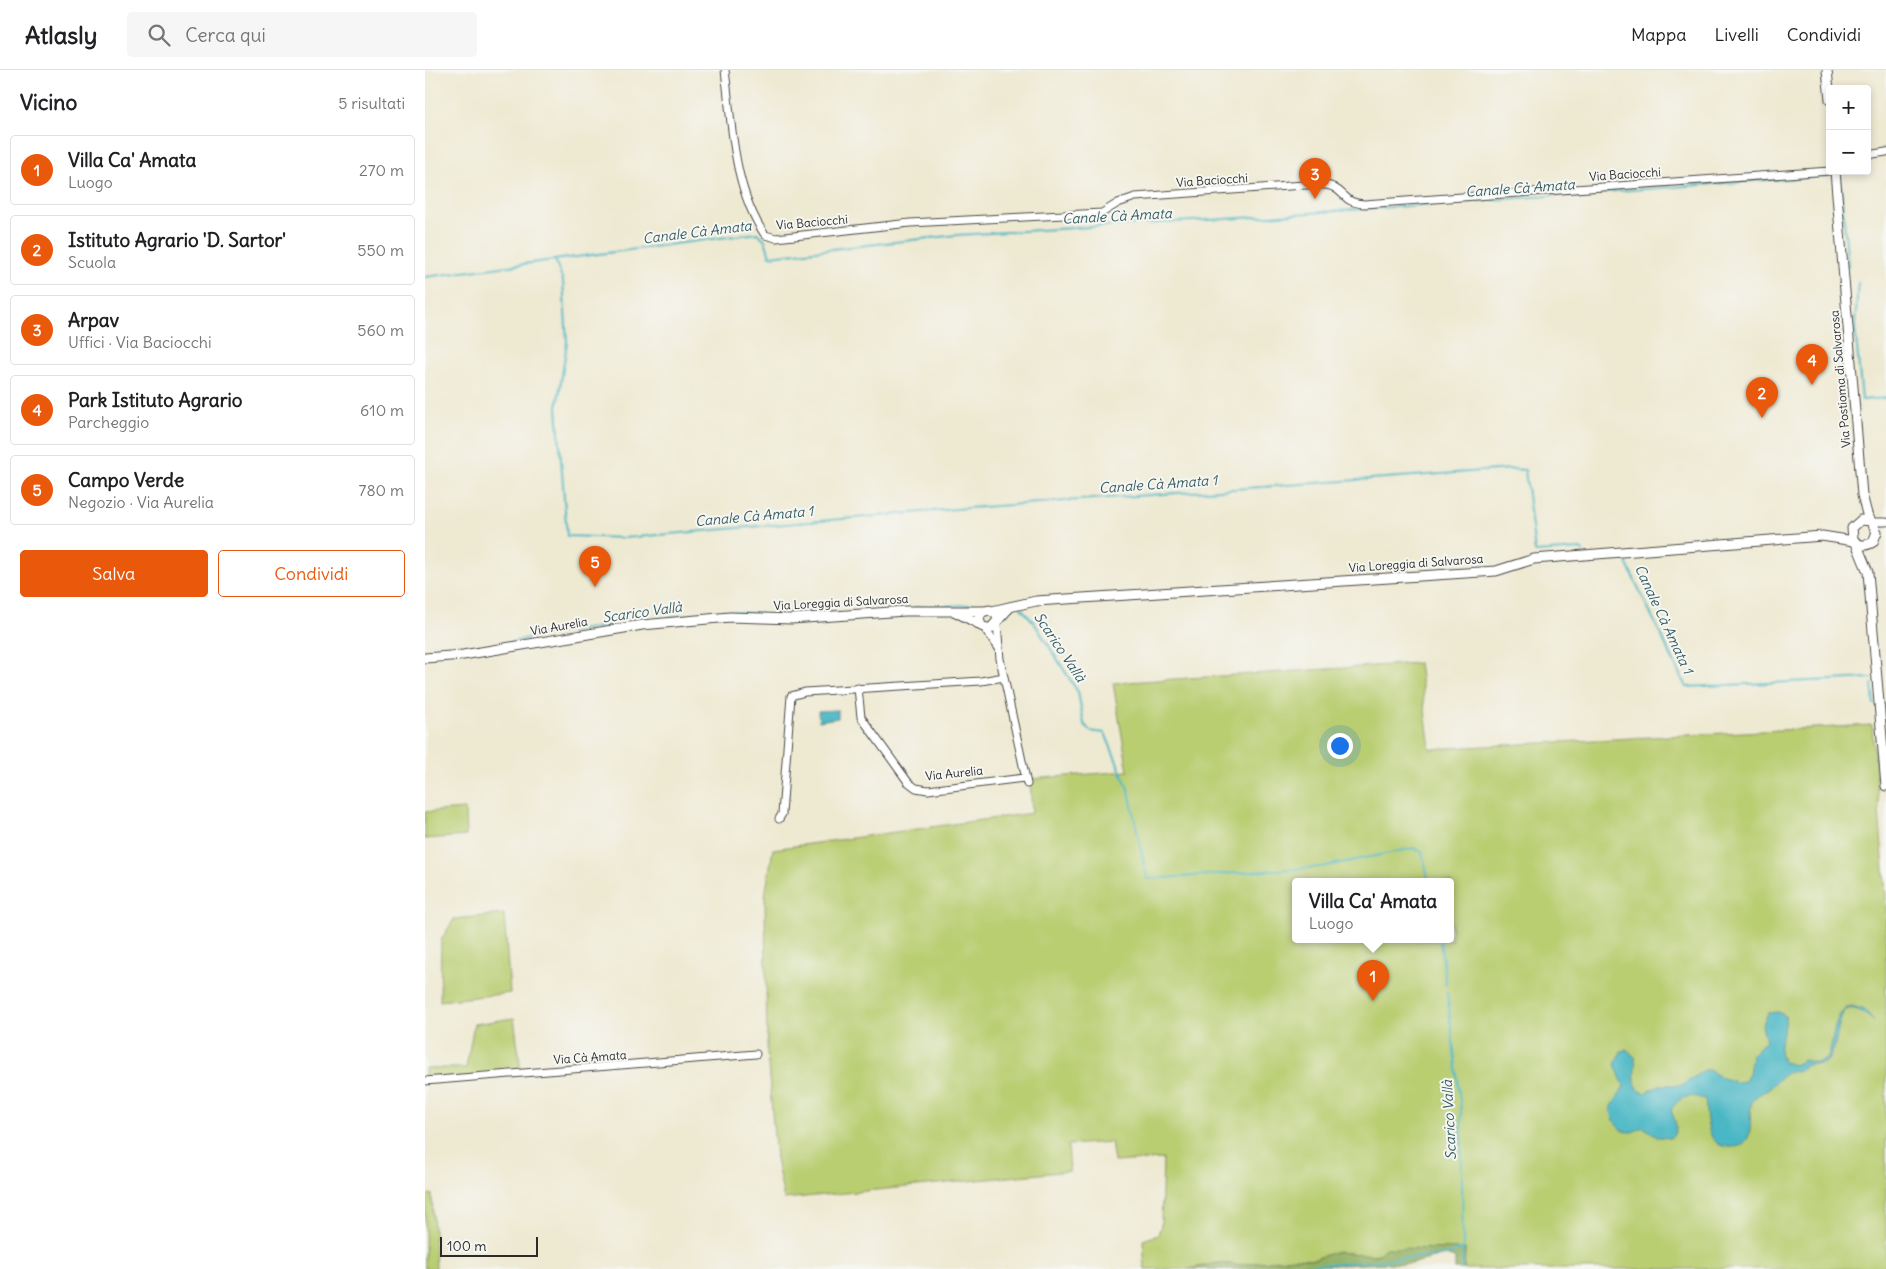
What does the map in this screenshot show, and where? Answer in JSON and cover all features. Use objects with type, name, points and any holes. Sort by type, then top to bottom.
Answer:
[{"type":"street","name":"Via Baciocchi","points":[[725,70],[736,152],[746,196],[756,222],[765,235],[776,238],[910,223],[1103,213],[1118,203],[1135,197],[1304,185],[1327,185],[1341,193],[1348,201],[1364,204],[1826,171]]},
{"type":"street","points":[[1827,70],[1828,85]]},
{"type":"street","points":[[1871,154],[1886,152]]},
{"type":"street","name":"Via Postioma di Salvarosa","points":[[1835,175],[1862,495],[1871,522]]},
{"type":"street","name":"Via Postioma di Salvarosa","points":[[1855,524],[1862,495]]},
{"type":"street","points":[[1868,572],[1851,533],[1855,524],[1861,520],[1886,523]]},
{"type":"street","points":[[1871,522],[1877,529],[1868,572],[1886,786]]},
{"type":"street","points":[[1855,542],[1863,546],[1875,538],[1886,523]]},
{"type":"street","name":"Via Loreggia di Salvarosa","points":[[1822,536],[1855,524]]},
{"type":"street","name":"Via Loreggia di Salvarosa","points":[[698,620],[730,617],[791,619],[905,611],[956,612],[988,610],[1044,600],[1496,571],[1534,559],[1589,554],[1822,536],[1855,542]]},
{"type":"street","points":[[982,626],[990,629],[1014,606]]},
{"type":"street","points":[[779,819],[782,814],[790,696],[803,692],[1004,678],[998,647],[996,614],[988,610],[980,615],[982,626],[998,647]]},
{"type":"street","name":"Via Loreggia di Salvarosa","points":[[956,612],[982,626]]},
{"type":"street","name":"Via Aurelia","points":[[425,658],[463,655],[642,625],[698,620]]},
{"type":"street","name":"Via Aurelia","points":[[858,688],[861,717],[906,780],[916,788],[928,790],[1025,781],[1004,678]]},
{"type":"street","name":"Via Cà Amata","points":[[425,1081],[756,1054]]},
{"type":"green space","points":[[1419,663],[1430,749],[1872,725],[1886,896],[1886,1269],[1464,1269],[1465,1249],[1366,1255],[1335,1252],[1315,1259],[1294,1258],[1239,1265],[1217,1263],[1189,1269],[1145,1269],[1143,1240],[1158,1235],[1161,1225],[1163,1159],[1114,1162],[1111,1142],[1068,1145],[1070,1171],[784,1199],[776,1159],[767,1053],[765,896],[773,849],[1032,813],[1030,779],[1128,771],[1113,683]]},
{"type":"green space","points":[[465,809],[466,836],[425,839],[425,812]]},
{"type":"green space","points":[[504,914],[510,993],[440,1001],[441,940],[454,919]]},
{"type":"green space","points":[[514,1018],[521,1071],[425,1082],[425,1068],[466,1068],[474,1024]]},
{"type":"green space","points":[[432,1194],[436,1269],[425,1269],[425,1195]]},
{"type":"green space","points":[[1385,1248],[1465,1249],[1464,1269],[1455,1269],[1455,1258],[1445,1255],[1410,1264],[1315,1266],[1297,1269],[1189,1269],[1217,1263],[1239,1265],[1294,1258],[1315,1259],[1335,1252],[1376,1255]]},
{"type":"water","points":[[838,710],[838,718],[819,721],[818,711]]},
{"type":"water","points":[[1851,1006],[1864,1009],[1875,1022],[1860,1012],[1851,1009],[1844,1012],[1833,1051],[1828,1060],[1821,1064],[1807,1065],[1796,1071],[1786,1073],[1753,1100],[1750,1112],[1750,1133],[1741,1145],[1729,1147],[1715,1142],[1707,1122],[1705,1099],[1699,1097],[1685,1097],[1674,1105],[1671,1110],[1676,1128],[1670,1138],[1659,1137],[1643,1127],[1634,1132],[1626,1132],[1616,1124],[1612,1116],[1611,1108],[1624,1086],[1615,1065],[1621,1051],[1627,1050],[1635,1057],[1635,1082],[1640,1091],[1645,1093],[1660,1085],[1683,1085],[1704,1070],[1709,1070],[1722,1078],[1737,1082],[1745,1081],[1749,1074],[1752,1054],[1766,1041],[1762,1025],[1768,1013],[1779,1012],[1785,1016],[1785,1028],[1780,1043],[1781,1054],[1784,1062],[1794,1065],[1804,1060],[1816,1063],[1827,1059],[1837,1021],[1840,1015]]},
{"type":"waterway","name":"Canale Cà Amata","points":[[1840,175],[1848,267]]},
{"type":"waterway","name":"Canale Cà Amata","points":[[425,277],[758,233],[765,240],[770,256],[957,235],[1226,219],[1827,176]]},
{"type":"waterway","name":"Canale Cà Amata 1","points":[[555,260],[563,281],[567,342],[557,408],[567,536],[624,538],[968,508],[1511,469],[1525,470],[1535,552],[1580,549],[1583,551]]},
{"type":"waterway","points":[[1858,283],[1855,326],[1862,400],[1886,398]]},
{"type":"waterway","name":"Canale Cà Amata 1","points":[[1623,556],[1686,687],[1872,678]]},
{"type":"waterway","name":"Scarico Vallà","points":[[915,607],[1013,603]]},
{"type":"waterway","name":"Scarico Vallà","points":[[1021,608],[1033,621],[1078,692],[1084,724],[1090,731],[1105,733],[1129,791],[1147,879],[1321,867],[1414,848],[1422,852],[1428,878]]},
{"type":"waterway","name":"Scarico Vallà","points":[[669,618],[727,611],[761,614]]},
{"type":"waterway","name":"Scarico Vallà","points":[[786,614],[836,611]]},
{"type":"waterway","name":"Scarico Vallà","points":[[509,643],[539,635],[610,626]]},
{"type":"waterway","name":"Canale Cà Amata 1","points":[[1872,684],[1874,704]]},
{"type":"waterway","name":"Scarico Vallà","points":[[1440,943],[1446,985]]},
{"type":"waterway","name":"Scarico Vallà","points":[[1447,992],[1461,1109],[1463,1248]]},
{"type":"waterway","points":[[1267,1269],[1448,1255],[1463,1248],[1462,1269]]},
{"type":"place","name":"Arpav","points":[[1315,199]]},
{"type":"place","name":"Park Istituto Agrario","points":[[1812,385]]},
{"type":"place","name":"Istituto Agrario 'D. Sartor'","points":[[1762,418]]},
{"type":"place","name":"Campo Verde","points":[[595,587]]},
{"type":"place","name":"Villa Ca' Amata","points":[[1373,1001]]}]
